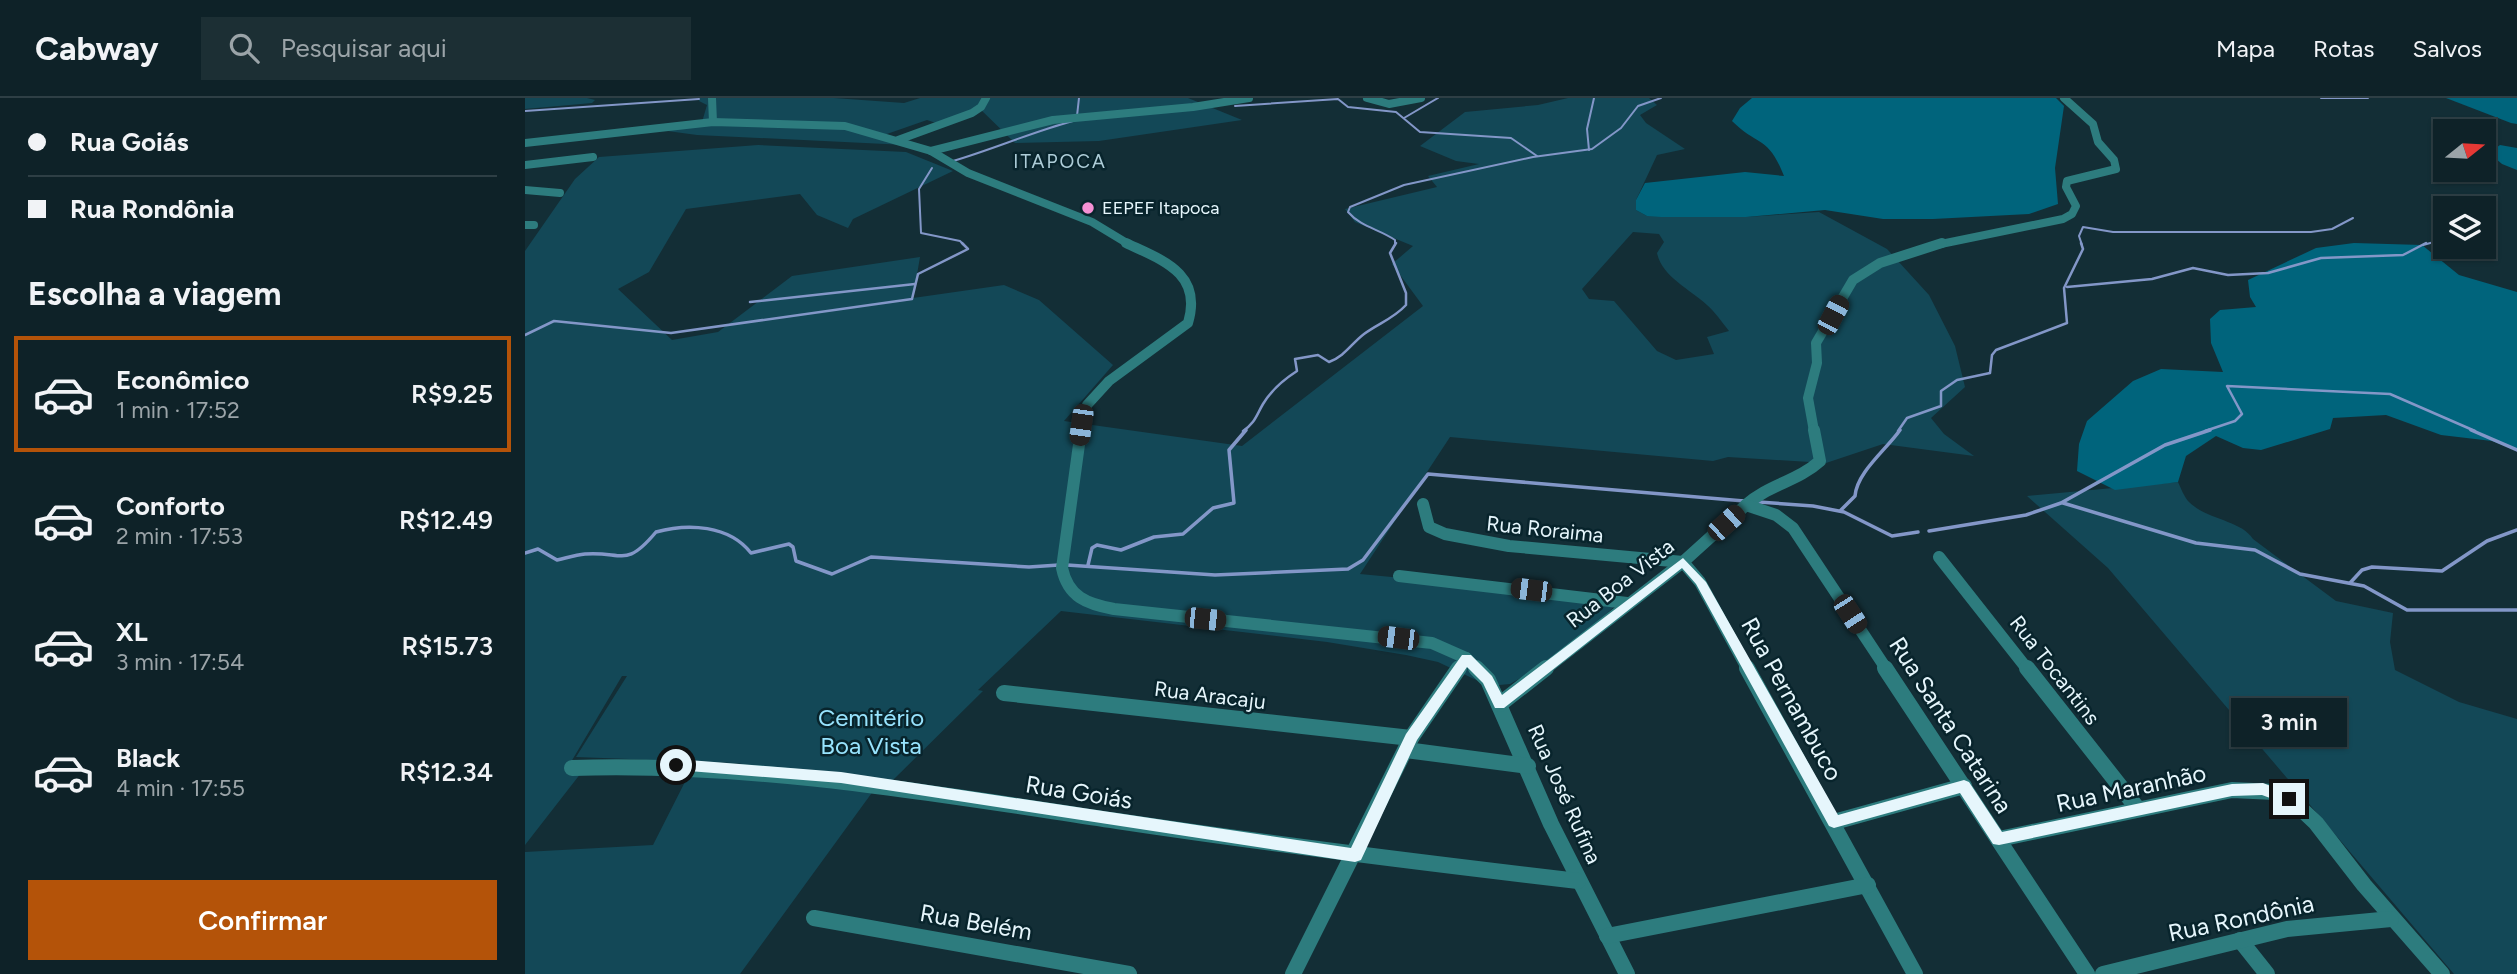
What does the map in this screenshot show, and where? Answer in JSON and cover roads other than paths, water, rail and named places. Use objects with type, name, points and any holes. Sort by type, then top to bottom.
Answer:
[{"type":"street","points":[[712,98],[713,122]]},
{"type":"street","points":[[898,140],[972,113],[981,107],[986,98]]},
{"type":"street","points":[[932,150],[1025,125],[1149,109],[1202,98]]},
{"type":"street","points":[[1149,109],[1207,107],[1249,98]]},
{"type":"street","points":[[1367,98],[1389,104],[1421,98]]},
{"type":"street","name":"Rua Boa Vista","points":[[1500,704],[1683,562],[1763,491],[1811,469],[1820,461],[1808,398],[1817,363],[1816,343],[1853,280],[1880,263],[1945,242],[2063,219],[2072,214],[2075,206],[2066,187],[2067,181],[2116,169],[2114,160],[2098,142],[2092,124],[2064,98]]},
{"type":"street","points":[[525,143],[713,122],[817,123],[845,126],[932,150],[968,173],[1093,222],[1125,243],[1179,269],[1192,312],[1188,323],[1109,381],[1087,405],[1081,425],[1062,564]]},
{"type":"street","points":[[525,165],[593,157]]},
{"type":"street","points":[[525,190],[560,193]]},
{"type":"street","name":"Rua Roraima","points":[[1423,504],[1429,527],[1444,534],[1481,542],[1683,562]]},
{"type":"street","name":"Rua Santa Catarina","points":[[1746,505],[1766,511],[1793,528],[2087,974]]},
{"type":"street","name":"Rua Tocantins","points":[[1939,557],[2138,809]]},
{"type":"street","name":"Rua Pernambuco","points":[[1683,562],[1700,582],[1915,974]]},
{"type":"street","name":"Rua José Rufina","points":[[1062,564],[1063,580],[1072,595],[1092,604],[1432,643],[1467,658],[1488,680],[1578,881],[1627,974]]},
{"type":"street","points":[[1399,576],[1627,603]]},
{"type":"street","points":[[1293,974],[1355,856],[1408,744],[1467,658]]},
{"type":"street","name":"Rua Aracaju","points":[[1003,693],[1408,744],[1528,766]]},
{"type":"street","name":"Rua Goiás","points":[[572,768],[654,763],[841,777],[1355,856],[1578,881]]},
{"type":"street","points":[[1834,822],[1964,786]]},
{"type":"street","name":"Rua Maranhão","points":[[1999,839],[2232,790],[2263,789],[2296,804],[2391,919]]},
{"type":"street","points":[[1607,936],[1868,885]]},
{"type":"street","name":"Rua Belém","points":[[814,918],[1129,974]]},
{"type":"street","points":[[2391,919],[2442,974]]},
{"type":"street","name":"Rua Rondônia","points":[[2103,974],[2287,929],[2391,919]]},
{"type":"street","points":[[2240,940],[2267,974]]},
{"type":"waterway","points":[[1077,116],[1079,98]]},
{"type":"waterway","points":[[1404,118],[1438,98]]},
{"type":"waterway","points":[[1589,149],[1587,129],[1594,98]]},
{"type":"waterway","points":[[1589,149],[1621,128],[1638,106],[1661,98]]},
{"type":"waterway","points":[[2321,98],[2368,98]]},
{"type":"waterway","points":[[525,111],[699,99]]},
{"type":"waterway","points":[[1235,106],[1338,99],[1348,107],[1396,112],[1420,132],[1511,138],[1537,156]]},
{"type":"waterway","points":[[953,161],[1073,121]]},
{"type":"waterway","points":[[1395,245],[1395,240],[1353,217],[1348,212],[1350,207],[1404,185],[1533,157],[1589,149]]},
{"type":"waterway","points":[[525,335],[554,321],[671,333],[912,299],[918,274],[968,249],[960,241],[921,233],[919,189],[932,168]]},
{"type":"waterway","points":[[2082,245],[2079,236],[2083,227],[2113,232],[2311,232],[2332,229],[2353,218]]},
{"type":"waterway","points":[[2423,245],[2433,242]]},
{"type":"waterway","points":[[1898,431],[1907,418],[1941,406],[1941,391],[1957,380],[1990,373],[1992,355],[1996,350],[2067,323],[2064,288],[2083,249],[2081,243]]},
{"type":"waterway","points":[[2067,287],[2152,279],[2193,268],[2228,275],[2268,273],[2321,258],[2403,255],[2426,243]]},
{"type":"waterway","points":[[1243,431],[1253,422],[1274,389],[1297,371],[1295,359],[1318,355],[1329,362],[1406,305],[1406,293],[1390,253],[1395,245]]},
{"type":"waterway","points":[[750,302],[915,284]]},
{"type":"waterway","points":[[2205,431],[2235,421],[2242,414],[2227,386],[2390,394],[2475,431]]},
{"type":"waterway","points":[[1088,565],[1092,548],[1097,545],[1121,550],[1154,537],[1183,534],[1213,508],[1234,503],[1229,450],[1246,430]]},
{"type":"waterway","points":[[1841,510],[1855,496],[1866,470],[1900,430]]},
{"type":"waterway","points":[[1929,531],[2026,515],[2061,503],[2165,445],[2210,430]]},
{"type":"waterway","points":[[2471,430],[2517,450]]},
{"type":"waterway","points":[[1067,565],[1215,575],[1348,569],[1363,560],[1428,474],[1744,501]]},
{"type":"waterway","points":[[1759,502],[1813,506],[1844,512],[1892,536],[1918,532]]},
{"type":"waterway","points":[[2063,503],[2196,543],[2255,550],[2300,574],[2364,586],[2407,610],[2517,610]]},
{"type":"waterway","points":[[525,553],[538,549],[557,560],[585,554],[623,556],[637,551],[656,532],[694,527],[731,537],[751,553],[789,544],[793,547],[796,561],[832,574],[871,557],[1029,567],[1059,565]]},
{"type":"waterway","points":[[2350,583],[2362,570],[2372,567],[2442,571],[2487,541],[2517,530]]},
{"type":"place","name":"EEPEF Itapoca","points":[[1088,208]]},
{"type":"district","name":"ITAPOCA","points":[[1060,161]]},
{"type":"park label","name":"Cemitério Boa Vista","points":[[871,731]]}]
